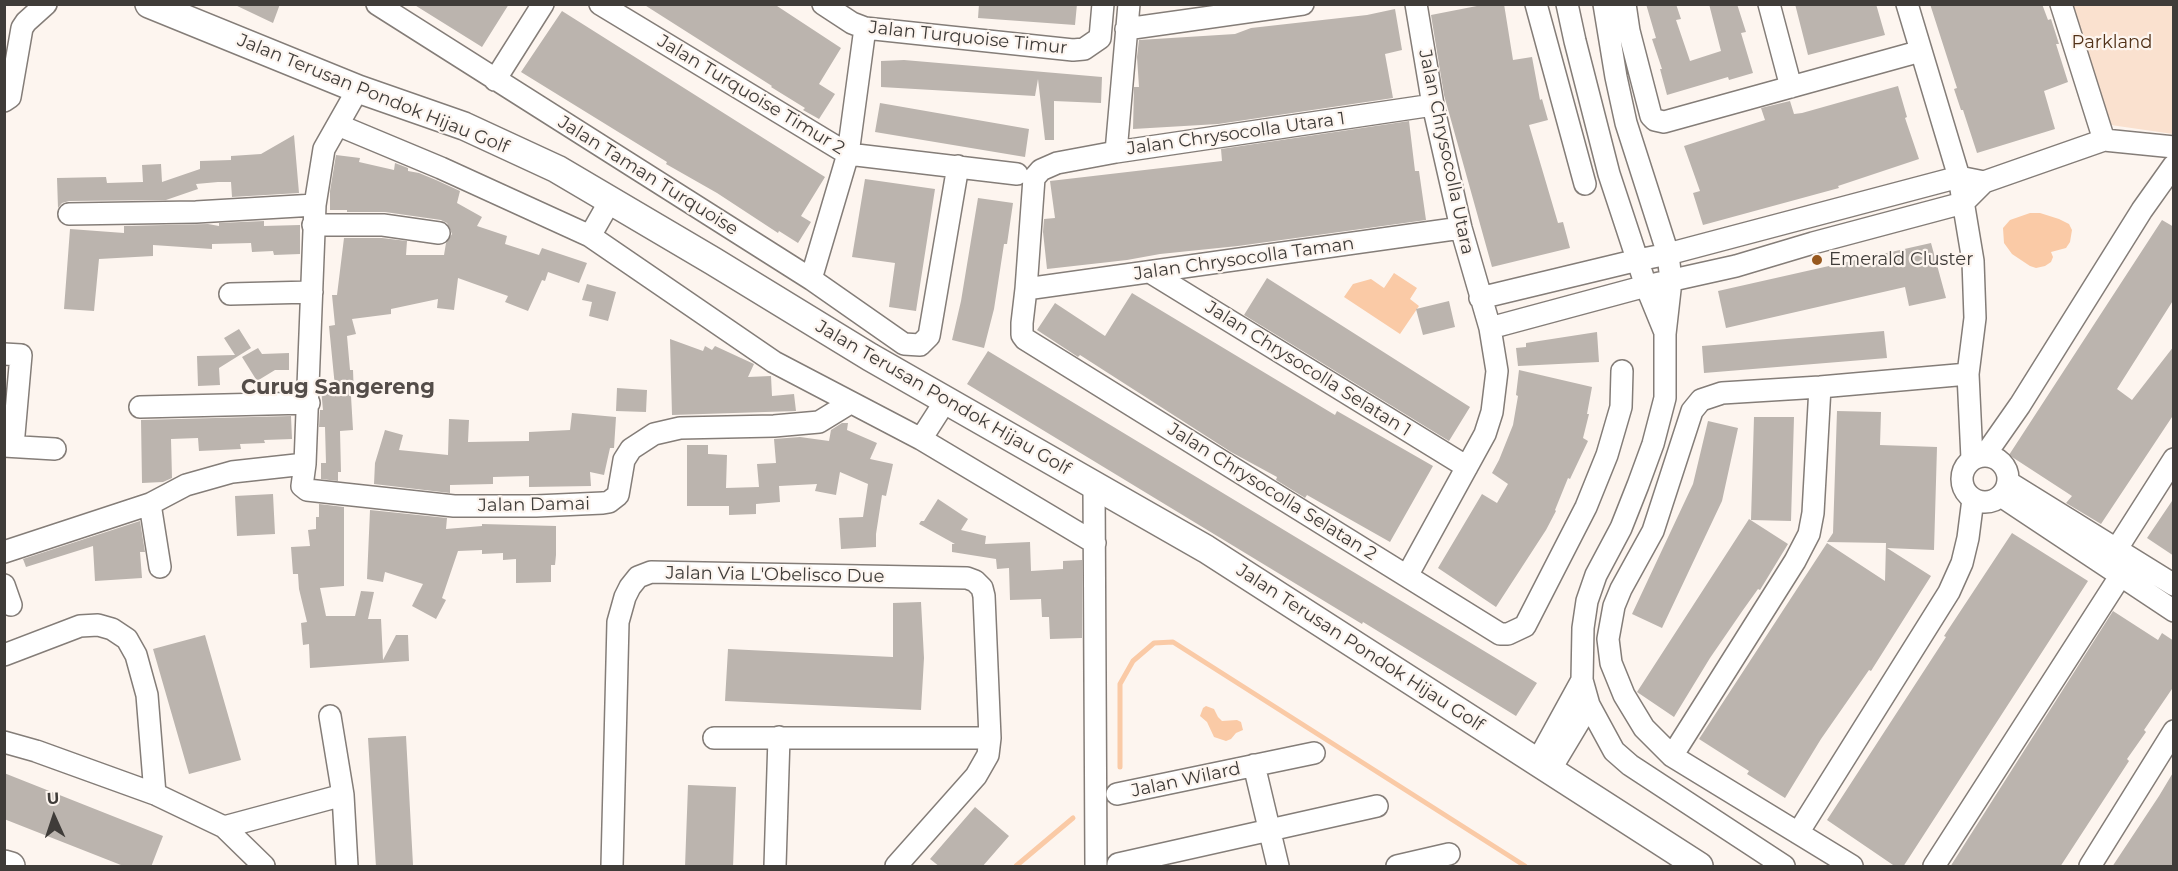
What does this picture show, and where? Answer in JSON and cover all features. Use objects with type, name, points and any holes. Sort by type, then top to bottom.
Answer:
[{"type":"main road","name":"Jalan Terusan Pondok Hijau Golf","points":[[149,4],[358,89],[464,126],[557,169],[946,400],[1206,549],[1698,867]]},
{"type":"main road","points":[[4,864],[11,867]]},
{"type":"street","points":[[4,101],[10,97],[22,28],[46,4]]},
{"type":"street","name":"Jalan Taman Turquoise","points":[[377,4],[811,279],[904,344],[920,345],[928,336],[958,166]]},
{"type":"street","points":[[495,80],[543,4]]},
{"type":"street","name":"Jalan Turquoise Timur 2","points":[[600,4],[848,154],[1017,174]]},
{"type":"street","name":"Jalan Turquoise Timur","points":[[823,4],[852,23],[865,28],[1073,50],[1084,49],[1100,38],[1103,4]]},
{"type":"street","points":[[1116,152],[1129,4]]},
{"type":"street","points":[[1126,29],[1267,7],[1303,4]]},
{"type":"street","name":"Jalan Chrysocolla Utara","points":[[1407,576],[1485,434],[1497,371],[1490,328],[1461,228],[1434,105],[1416,4]]},
{"type":"street","points":[[1536,4],[1585,184]]},
{"type":"street","points":[[1567,4],[1609,174],[1646,286],[1665,334]]},
{"type":"street","points":[[1604,4],[1626,123],[1668,254],[1671,281],[1665,334],[1665,398],[1653,444],[1638,485],[1621,528],[1596,575],[1587,601],[1583,628],[1582,680],[1589,705],[1614,751],[1630,765],[1784,867]]},
{"type":"street","points":[[1624,4],[1651,117],[1664,122],[1921,51]]},
{"type":"street","points":[[1769,4],[1791,87]]},
{"type":"street","points":[[1907,4],[1959,177],[1973,261],[1974,306],[1968,374],[1979,457]]},
{"type":"street","points":[[2061,4],[2104,140]]},
{"type":"street","points":[[811,279],[848,154],[865,28]]},
{"type":"street","points":[[4,552],[150,504],[186,485],[232,472],[305,464],[314,215],[324,149],[358,89]]},
{"type":"street","name":"Jalan Chrysocolla Utara 1","points":[[1026,289],[1034,178],[1041,170],[1057,163],[1116,152],[1434,105]]},
{"type":"street","points":[[339,125],[441,168],[590,236],[774,362],[921,439],[1095,543]]},
{"type":"street","points":[[1490,328],[1646,286],[1736,266],[1963,203],[1984,182],[2104,140],[2174,147]]},
{"type":"street","points":[[1979,457],[1993,456],[2005,466],[2004,489],[1988,502],[1973,499],[1968,495],[1961,483],[1963,469],[1979,457],[2020,405],[2142,210],[2174,165]]},
{"type":"street","points":[[1480,298],[1668,254],[1959,177],[1984,182]]},
{"type":"street","points":[[590,236],[610,201]]},
{"type":"street","points":[[69,214],[196,212],[314,215],[439,232]]},
{"type":"street","name":"Jalan Chrysocolla Taman","points":[[1026,289],[1461,228]]},
{"type":"street","name":"Jalan Chrysocolla Selatan 1","points":[[1150,272],[1467,467]]},
{"type":"street","name":"Jalan Chrysocolla Selatan 2","points":[[1026,289],[1022,323],[1022,335],[1025,339],[1500,634],[1509,634],[1525,626],[1586,507],[1608,455],[1621,407],[1622,371]]},
{"type":"street","points":[[230,294],[312,292]]},
{"type":"street","points":[[4,354],[21,355],[9,446],[55,449]]},
{"type":"street","points":[[1852,867],[1672,756],[1644,728],[1624,695],[1611,663],[1608,639],[1614,606],[1653,531],[1692,411],[1701,400],[1722,393],[1968,374]]},
{"type":"street","points":[[1672,756],[1796,561],[1809,534],[1813,513],[1820,387]]},
{"type":"street","points":[[921,439],[946,400]]},
{"type":"street","points":[[140,407],[309,403]]},
{"type":"street","name":"Jalan Damai","points":[[305,464],[303,486],[311,490],[454,507],[603,503],[609,502],[618,495],[624,459],[631,449],[654,434],[680,428],[774,426],[819,422],[850,403]]},
{"type":"street","points":[[2116,550],[2174,459]]},
{"type":"street","points":[[1094,486],[1096,867]]},
{"type":"street","points":[[2004,489],[2116,550],[2174,585]]},
{"type":"street","points":[[2004,489],[2174,611]]},
{"type":"street","points":[[1798,834],[1949,592],[1962,563],[1973,499]]},
{"type":"street","points":[[150,504],[160,567]]},
{"type":"street","name":"Jalan Via L'Obelisco Due","points":[[612,867],[618,621],[630,587],[638,577],[651,572],[967,578],[975,581],[982,588],[984,596],[990,738],[988,755],[976,776],[896,867]]},
{"type":"street","points":[[1934,867],[2121,575]]},
{"type":"street","points":[[4,585],[11,605]]},
{"type":"street","points":[[4,655],[80,626],[98,625],[112,629],[127,639],[136,655],[147,696],[155,794]]},
{"type":"street","points":[[1544,766],[1582,680]]},
{"type":"street","points":[[1544,766],[1589,705]]},
{"type":"street","points":[[330,716],[344,795],[347,867]]},
{"type":"street","points":[[2090,867],[2174,731]]},
{"type":"street","points":[[775,867],[779,737]]},
{"type":"street","points":[[714,738],[990,738]]},
{"type":"street","points":[[4,742],[36,751],[155,794],[224,827],[258,865]]},
{"type":"street","name":"Jalan Wilard","points":[[1117,794],[1314,753]]},
{"type":"street","points":[[1254,765],[1278,867]]},
{"type":"street","points":[[224,827],[344,795]]},
{"type":"street","points":[[1118,864],[1377,806]]},
{"type":"street","points":[[1397,867],[1449,854]]},
{"type":"green space","name":"Parkland","points":[[2060,5],[2173,5],[2173,134],[2097,123]]},
{"type":"shaded area","points":[[2030,213],[2040,213],[2059,219],[2069,224],[2072,230],[2070,242],[2066,248],[2051,252],[2053,257],[2051,262],[2036,268],[2012,254],[2004,243],[2003,228],[2010,220]]},
{"type":"shaded area","points":[[1394,273],[1417,288],[1410,299],[1419,306],[1400,334],[1344,297],[1353,284],[1371,279],[1384,288]]},
{"type":"shaded area","points":[[1206,706],[1214,709],[1222,721],[1241,722],[1243,730],[1226,741],[1214,737],[1207,722],[1200,716]]},
{"type":"building","points":[[233,4],[280,4],[273,23]]},
{"type":"building","points":[[413,4],[509,4],[482,47]]},
{"type":"building","points":[[643,4],[774,4],[841,48],[819,84],[835,94],[819,119],[803,110],[805,108],[772,86]]},
{"type":"building","points":[[979,4],[1077,4],[1075,25],[978,18]]},
{"type":"building","points":[[1487,4],[1504,4],[1513,60],[1532,57],[1540,100],[1542,99],[1548,120],[1529,125],[1558,223],[1563,222],[1570,248],[1492,267],[1444,95],[1431,15]]},
{"type":"building","points":[[1646,4],[1676,4],[1681,19],[1676,20],[1690,61],[1721,51],[1709,4],[1737,4],[1746,32],[1741,33],[1753,73],[1729,80],[1728,77],[1667,95],[1660,69],[1662,69],[1652,39],[1656,38]]},
{"type":"building","points":[[1795,4],[1876,4],[1885,35],[1808,55]]},
{"type":"building","points":[[1930,4],[2042,4],[2048,20],[2051,19],[2068,82],[2044,91],[2055,129],[1977,153],[1954,89],[1957,88]]},
{"type":"building","points":[[1395,9],[1402,50],[1385,54],[1393,98],[1218,124],[1133,129],[1134,87],[1139,87],[1137,57],[1139,40],[1235,34],[1251,28],[1367,15]]},
{"type":"building","points":[[562,11],[825,177],[801,216],[811,222],[798,243],[666,164],[667,162],[521,72]]},
{"type":"building","points":[[904,60],[1102,77],[1101,103],[1054,101],[1054,140],[1045,140],[1038,79],[1035,96],[881,87],[881,61]]},
{"type":"building","points":[[1898,86],[1907,117],[1905,118],[1919,159],[1838,186],[1839,188],[1703,225],[1693,193],[1700,191],[1684,146],[1765,120],[1761,108],[1790,101],[1794,114],[1802,113]]},
{"type":"building","points":[[880,103],[1029,129],[1025,157],[875,132]]},
{"type":"building","points":[[1409,121],[1415,171],[1419,171],[1426,220],[1047,269],[1044,219],[1055,218],[1050,181],[1222,161],[1221,149]]},
{"type":"building","points":[[294,135],[299,193],[232,197],[231,182],[218,182],[196,184],[198,189],[166,200],[69,201],[62,203],[58,208],[57,178],[106,177],[107,183],[143,182],[142,165],[161,164],[162,182],[200,169],[200,161],[231,160],[231,156],[261,154]]},
{"type":"building","points":[[336,155],[360,158],[359,162],[394,170],[395,163],[408,168],[408,171],[436,180],[460,191],[457,203],[482,217],[477,226],[507,236],[505,244],[539,255],[542,248],[587,263],[579,283],[548,272],[528,311],[505,302],[508,296],[458,278],[454,310],[437,308],[438,299],[391,309],[391,314],[352,319],[356,334],[347,336],[350,370],[353,370],[354,396],[351,396],[353,430],[340,431],[341,472],[338,472],[338,481],[321,479],[321,463],[326,463],[325,427],[319,427],[320,410],[323,410],[321,389],[335,387],[329,326],[335,325],[332,295],[337,295],[344,238],[382,238],[407,241],[406,255],[444,255],[446,243],[452,234],[447,223],[441,220],[385,212],[330,210],[330,191]]},
{"type":"building","points":[[865,179],[935,189],[916,311],[889,307],[895,263],[852,257]]},
{"type":"building","points":[[978,198],[1013,203],[994,309],[984,348],[952,340],[961,301]]},
{"type":"building","points":[[2162,220],[2174,227],[2174,299],[2117,389],[2132,400],[2174,346],[2174,414],[2101,524],[2066,503],[2072,496],[2009,455]]},
{"type":"building","points":[[264,221],[264,226],[300,225],[300,254],[274,255],[273,251],[252,252],[251,243],[212,244],[212,249],[153,245],[153,256],[99,259],[94,311],[64,309],[70,229],[124,233],[124,226],[208,224],[219,226],[219,223]]},
{"type":"building","points":[[1931,243],[1946,298],[1909,306],[1905,287],[1726,328],[1718,291]]},
{"type":"building","points":[[1267,278],[1470,407],[1449,441],[1244,315]]},
{"type":"building","points":[[587,284],[616,292],[608,321],[589,316],[592,302],[582,300]]},
{"type":"building","points":[[1132,293],[1335,415],[1337,411],[1433,466],[1390,542],[1307,495],[1305,498],[1276,480],[1277,477],[1231,452],[1037,330],[1055,303],[1105,336]]},
{"type":"building","points":[[1449,301],[1455,327],[1423,335],[1416,309]]},
{"type":"building","points":[[239,329],[251,348],[219,368],[220,385],[198,386],[197,356],[235,355],[224,338]]},
{"type":"building","points":[[1884,331],[1887,358],[1704,373],[1702,346]]},
{"type":"building","points":[[1597,332],[1599,362],[1518,366],[1516,348],[1526,347],[1526,343]]},
{"type":"building","points":[[670,339],[703,351],[705,346],[712,350],[715,346],[754,364],[748,377],[771,376],[772,396],[794,394],[796,411],[672,415]]},
{"type":"building","points":[[258,348],[262,354],[289,353],[289,370],[275,370],[257,381],[242,357]]},
{"type":"building","points":[[988,351],[1537,683],[1516,716],[967,384]]},
{"type":"building","points":[[1519,370],[1592,387],[1583,438],[1588,441],[1570,479],[1568,478],[1556,511],[1546,530],[1496,607],[1438,568],[1482,494],[1497,503],[1508,484],[1492,473],[1513,425],[1518,396],[1516,395]]},
{"type":"building","points":[[617,388],[647,390],[646,412],[616,411]]},
{"type":"building","points":[[1837,411],[1881,412],[1880,445],[1937,447],[1934,550],[1887,548],[1931,576],[1871,671],[1869,670],[1821,739],[1785,798],[1747,774],[1749,771],[1699,739],[1827,543],[1885,581],[1886,543],[1827,542],[1833,533]]},
{"type":"building","points":[[572,413],[616,417],[614,448],[610,448],[604,475],[590,472],[591,486],[529,487],[529,476],[493,477],[493,484],[450,485],[450,493],[374,484],[375,463],[385,430],[403,435],[399,450],[448,455],[449,419],[469,420],[468,442],[529,441],[529,432],[570,430]]},
{"type":"building","points":[[291,416],[292,439],[240,444],[241,449],[199,451],[198,438],[171,439],[172,478],[163,482],[142,483],[141,420]]},
{"type":"building","points":[[1754,417],[1794,417],[1791,521],[1751,520]]},
{"type":"building","points":[[1708,421],[1738,428],[1722,501],[1662,628],[1632,614],[1693,484]]},
{"type":"building","points":[[842,423],[848,423],[847,430],[877,443],[870,459],[893,464],[886,496],[882,495],[876,547],[841,549],[839,518],[863,517],[868,484],[840,472],[836,495],[815,491],[817,484],[779,486],[780,502],[756,504],[756,514],[729,515],[729,506],[687,506],[687,445],[708,445],[708,454],[727,455],[726,488],[759,487],[757,464],[776,463],[774,439],[800,437],[829,441],[831,430]]},
{"type":"building","points":[[273,494],[275,534],[237,536],[235,496]]},
{"type":"building","points":[[2174,498],[2174,556],[2147,538]]},
{"type":"building","points":[[938,499],[968,519],[961,530],[986,536],[985,544],[1030,542],[1031,571],[1063,569],[1063,561],[1082,560],[1082,638],[1050,639],[1049,617],[1042,617],[1041,599],[1010,600],[1009,568],[997,569],[996,559],[952,552],[952,544],[955,544],[919,524],[924,521]]},
{"type":"building","points":[[319,504],[344,507],[344,586],[320,588],[326,616],[355,616],[361,591],[374,592],[368,619],[381,619],[383,660],[396,635],[408,635],[409,661],[310,668],[309,644],[303,645],[301,623],[307,622],[298,574],[293,574],[291,547],[310,546],[308,530],[316,529]]},
{"type":"building","points":[[370,510],[447,518],[446,529],[482,526],[482,524],[556,526],[556,555],[555,565],[551,565],[551,582],[516,583],[516,559],[503,560],[503,553],[482,554],[482,550],[458,551],[442,598],[446,600],[436,619],[412,606],[423,584],[385,572],[383,582],[367,579]]},
{"type":"building","points":[[1749,519],[1788,544],[1760,590],[1758,589],[1710,658],[1674,717],[1637,692]]},
{"type":"building","points":[[140,521],[145,552],[140,552],[142,578],[95,581],[93,546],[26,567],[23,559]]},
{"type":"building","points":[[2012,533],[2088,581],[1903,867],[1896,867],[1827,820]]},
{"type":"building","points":[[921,602],[924,658],[921,710],[725,701],[728,649],[893,657],[893,603]]},
{"type":"building","points":[[2113,611],[2158,640],[2162,633],[2174,641],[2174,686],[2144,730],[2146,732],[2127,759],[2129,761],[2060,867],[1950,867]]},
{"type":"building","points":[[205,635],[241,760],[189,774],[153,649]]},
{"type":"building","points":[[406,736],[413,865],[376,867],[368,738]]},
{"type":"building","points":[[2174,771],[2174,867],[2112,867],[2159,796]]},
{"type":"building","points":[[4,773],[163,836],[151,867],[126,867],[4,819]]},
{"type":"building","points":[[688,785],[736,787],[733,867],[685,867]]},
{"type":"building","points":[[975,807],[1009,836],[982,867],[940,867],[930,859]]},
{"type":"waterway","points":[[1120,767],[1120,684],[1133,661],[1154,643],[1173,642],[1525,866]]},
{"type":"waterway","points":[[1016,866],[1073,818]]},
{"type":"place","name":"Emerald Cluster","points":[[1817,260]]},
{"type":"district","name":"Curug Sangereng","points":[[338,388]]}]
